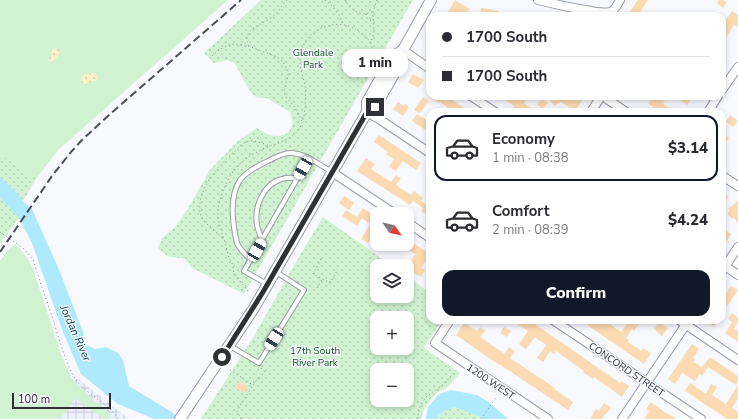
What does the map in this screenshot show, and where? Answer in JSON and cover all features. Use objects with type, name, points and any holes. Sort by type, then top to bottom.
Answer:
[{"type":"street","points":[[182,416],[230,346],[268,284],[367,112],[375,107],[402,60],[403,50],[431,0]]},
{"type":"street","points":[[538,0],[586,12]]},
{"type":"street","points":[[611,12],[620,0]]},
{"type":"street","points":[[403,50],[426,66]]},
{"type":"street","points":[[726,85],[737,72]]},
{"type":"street","points":[[479,100],[490,108]]},
{"type":"street","points":[[608,100],[620,108]]},
{"type":"street","points":[[367,112],[426,150]]},
{"type":"street","points":[[332,172],[384,207]]},
{"type":"street","points":[[726,178],[738,186]]},
{"type":"street","points":[[414,227],[426,235]]},
{"type":"street","points":[[726,263],[738,247]]},
{"type":"street","points":[[726,269],[738,275]]},
{"type":"street","name":"1200 WEST","points":[[447,324],[435,343],[548,419]]},
{"type":"street","name":"CONCORD STREET","points":[[559,324],[701,419]]},
{"type":"street","points":[[622,419],[683,324]]},
{"type":"street","points":[[687,324],[738,360]]},
{"type":"lane","points":[[251,260],[243,252],[237,242],[234,228],[232,210],[233,198],[236,187],[241,179],[256,167],[288,152],[300,154],[309,158],[332,172]]},
{"type":"lane","points":[[268,284],[244,271],[309,158]]},
{"type":"lane","points":[[262,240],[257,226],[256,214],[261,196],[274,182],[283,178],[298,178]]},
{"type":"lane","points":[[230,346],[259,363],[304,290],[275,272]]},
{"type":"path","points":[[240,45],[245,43],[252,29],[272,18],[287,0]]},
{"type":"path","points":[[325,0],[340,16],[343,24]]},
{"type":"path","points":[[345,0],[349,6],[361,14],[373,12]]},
{"type":"path","points":[[376,0],[373,12],[374,33],[371,42],[375,55],[381,58]]},
{"type":"path","points":[[366,13],[366,17],[373,21]]},
{"type":"path","points":[[248,291],[234,274],[233,265],[229,259],[220,227],[218,211],[227,183],[236,169],[247,158],[258,151],[290,138],[300,128],[304,114],[305,97],[300,59],[305,42],[310,36],[323,27],[343,24],[357,30],[371,42]]},
{"type":"path","points":[[247,40],[249,46]]},
{"type":"path","points":[[212,56],[221,48],[231,44],[246,47],[249,46],[278,57],[288,71],[288,77],[284,89],[285,96],[294,106],[302,122]]},
{"type":"path","points":[[224,238],[209,227],[200,214],[201,200],[206,184],[220,166],[240,146],[249,141],[270,146]]},
{"type":"path","points":[[0,232],[24,249],[33,259],[63,350],[76,380],[89,393],[109,407],[118,419]]},
{"type":"path","points":[[321,259],[313,274],[330,283],[338,269]]},
{"type":"path","points":[[317,288],[322,279]]},
{"type":"path","points":[[417,419],[420,406],[426,397],[444,384],[457,369]]},
{"type":"path","points":[[230,370],[253,385]]},
{"type":"path","points":[[241,419],[237,411],[253,385],[261,377]]},
{"type":"path","points":[[481,419],[498,396]]},
{"type":"shaded area","points":[[77,378],[129,419],[50,419]]},
{"type":"green space","points":[[0,0],[228,0],[58,150],[36,179],[0,154]]},
{"type":"green space","name":"Glendale Park","points":[[261,0],[413,0],[244,294],[192,268],[185,259],[166,256],[158,248],[162,238],[175,227],[189,207],[209,171],[238,141],[257,128],[269,135],[274,136],[286,134],[290,130],[292,120],[290,112],[266,98],[256,97],[253,95],[244,82],[235,63],[227,60],[214,63],[204,53]]},
{"type":"green space","points":[[0,154],[36,179],[23,201],[0,177]]},
{"type":"green space","points":[[0,198],[19,218],[0,244]]},
{"type":"green space","name":"17th South River Park","points":[[323,217],[382,259],[370,259],[370,303],[414,303],[414,281],[426,290],[426,324],[439,324],[424,348],[460,373],[447,388],[435,394],[423,411],[421,419],[201,419],[254,336]]},
{"type":"green space","points":[[15,244],[27,258],[33,270],[62,357],[72,379],[88,396],[111,415],[109,419],[104,419],[75,398],[60,419],[0,419],[0,261]]},
{"type":"green space","points":[[454,407],[482,419],[437,419],[439,414]]},
{"type":"sand","points":[[55,48],[59,50],[59,55],[51,61],[49,58],[52,55],[52,50]]},
{"type":"sand","points":[[91,73],[97,75],[98,78],[96,81],[84,84],[81,81],[81,76]]},
{"type":"water","name":"Jordan River","points":[[0,177],[32,209],[60,272],[83,332],[85,344],[95,349],[106,347],[118,353],[123,360],[129,386],[183,419],[154,419],[118,404],[81,374],[63,332],[32,243],[19,218],[0,198]]},
{"type":"water","points":[[451,390],[477,395],[490,403],[508,419],[482,419],[454,407],[439,414],[437,419],[426,419],[428,407],[439,394]]},
{"type":"building","points":[[455,0],[470,9],[468,12],[448,12]]},
{"type":"building","points":[[638,0],[648,0],[640,12],[629,12]]},
{"type":"building","points":[[719,0],[727,2],[723,8],[717,3]]},
{"type":"building","points":[[481,8],[499,11],[499,12],[480,12]]},
{"type":"building","points":[[732,11],[738,15],[738,27],[734,25],[726,37],[726,19]]},
{"type":"building","points":[[413,74],[424,80],[418,88],[408,82]]},
{"type":"building","points":[[423,97],[429,101],[420,113],[414,110]]},
{"type":"building","points":[[434,100],[453,100],[464,108],[448,108],[440,102],[439,103]]},
{"type":"building","points":[[505,100],[526,100],[524,103],[531,108],[514,108],[514,106]]},
{"type":"building","points":[[540,100],[544,100],[548,103],[544,108],[537,105]]},
{"type":"building","points":[[551,100],[582,100],[577,108],[570,108],[561,102],[554,106]]},
{"type":"building","points":[[650,100],[663,100],[665,101],[663,104],[670,108],[652,108],[648,103]]},
{"type":"building","points":[[680,100],[690,100],[687,105]]},
{"type":"building","points":[[398,102],[409,107],[403,116],[393,109]]},
{"type":"building","points":[[417,114],[426,120],[426,130],[412,121]]},
{"type":"building","points":[[730,115],[738,121],[733,127],[726,122]]},
{"type":"building","points":[[379,135],[421,163],[416,170],[403,161],[396,171],[389,167],[394,159],[386,154],[388,152],[374,142]]},
{"type":"building","points":[[366,158],[375,164],[371,169],[391,182],[396,175],[401,178],[396,185],[411,195],[414,191],[423,198],[421,201],[426,204],[426,214],[421,211],[423,208],[413,201],[410,205],[357,171]]},
{"type":"building","points":[[344,196],[354,203],[349,210],[339,203]]},
{"type":"building","points":[[738,201],[738,223],[727,213],[730,211],[728,209]]},
{"type":"building","points":[[363,208],[370,213],[370,224],[362,218],[357,226],[342,216],[346,210],[357,217]]},
{"type":"building","points":[[370,224],[370,240],[368,243],[361,239]]},
{"type":"building","points":[[726,231],[731,234],[726,242]]},
{"type":"building","points":[[414,244],[426,251],[426,261],[421,268],[425,270],[421,277],[414,273],[414,259],[412,259],[415,254],[410,251],[414,251]]},
{"type":"building","points":[[731,286],[738,290],[728,305],[726,304],[726,294]]},
{"type":"building","points":[[732,313],[738,318],[738,322],[734,328],[738,331],[738,342],[725,333],[732,322],[728,319]]},
{"type":"building","points":[[463,324],[477,331],[480,327],[485,331],[480,337],[505,354],[509,347],[515,351],[510,358],[573,402],[568,410],[456,335]]},
{"type":"building","points":[[517,324],[535,324],[620,383],[621,381],[629,386],[622,397],[594,377],[593,379],[556,351],[554,354],[550,351],[543,362],[537,358],[546,345],[535,337],[526,349],[519,344],[528,331]]},
{"type":"building","points":[[612,324],[621,332],[627,324],[639,324],[634,331],[632,329],[626,338],[629,340],[628,342],[641,351],[643,348],[651,353],[644,364],[587,325]]},
{"type":"building","points":[[658,324],[662,324],[668,328],[662,336],[654,329]]},
{"type":"building","points":[[504,327],[511,331],[507,337],[500,333]]},
{"type":"building","points":[[692,344],[699,349],[693,358],[695,359],[693,362],[702,367],[710,357],[738,376],[738,382],[736,385],[708,367],[702,376],[700,374],[695,381],[682,373],[675,384],[668,379]]},
{"type":"building","points":[[239,382],[248,387],[244,393],[236,388]]},
{"type":"building","points":[[690,383],[706,394],[711,384],[717,387],[712,395],[726,404],[738,385],[738,399],[732,408],[738,412],[738,419],[727,419],[685,391]]},
{"type":"building","points":[[651,402],[677,419],[644,419],[649,411],[646,409]]},
{"type":"building","points":[[604,403],[611,408],[602,419],[590,419],[596,409],[599,411]]},
{"type":"railway","points":[[0,252],[52,176],[82,140],[241,0]]},
{"type":"route","points":[[222,357],[263,292],[367,112],[375,107]]}]
